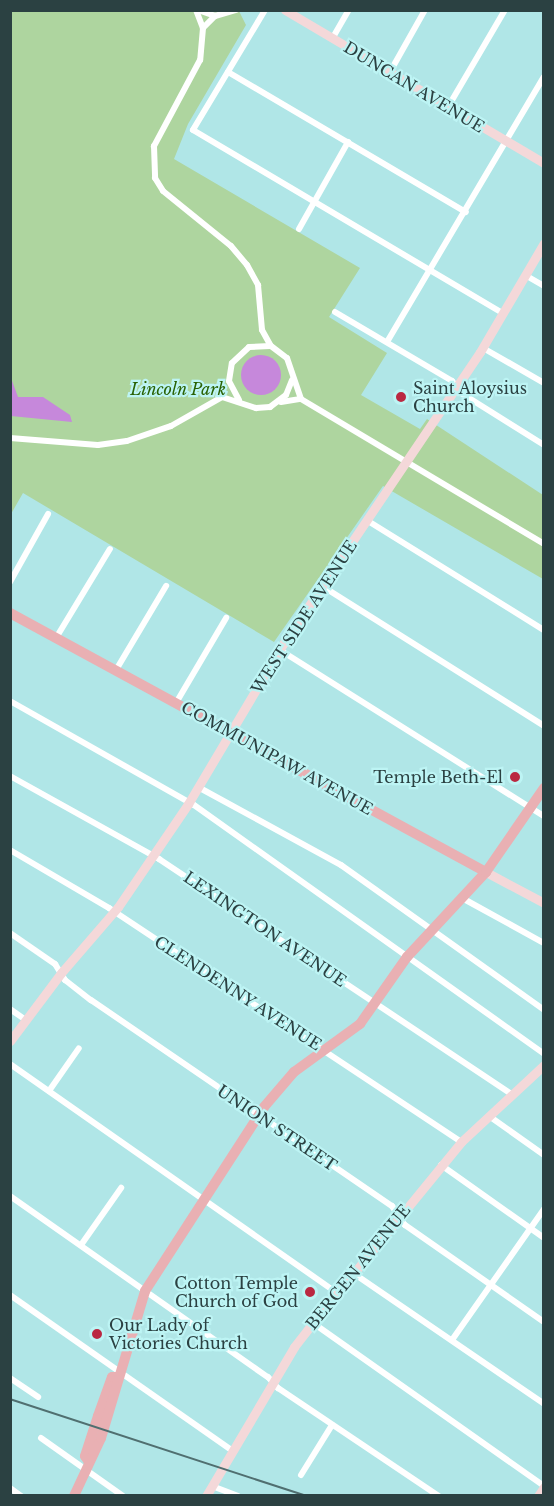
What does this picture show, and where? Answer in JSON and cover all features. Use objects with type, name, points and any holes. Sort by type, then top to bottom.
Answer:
[{"type":"main road","name":"DUNCAN AVENUE","points":[[285,10],[543,163]]},
{"type":"main road","name":"WEST SIDE AVENUE","points":[[10,1041],[61,973],[114,912],[188,804],[280,650],[483,348],[543,243]]},
{"type":"main road","name":"COMMUNIPAW AVENUE","points":[[10,613],[543,903]]},
{"type":"main road","points":[[74,1496],[87,1466],[145,1291],[258,1116],[283,1081],[360,1024],[377,1003],[407,957],[486,872],[543,788]]},
{"type":"main road","name":"BERGEN AVENUE","points":[[206,1496],[273,1382],[313,1323],[397,1216],[461,1142],[512,1094],[542,1070]]},
{"type":"main road","points":[[538,1496],[543,1486]]},
{"type":"street","points":[[197,10],[215,15],[236,10]]},
{"type":"street","points":[[197,10],[203,28],[203,49],[196,70],[154,146],[155,178],[163,190],[231,246],[247,265],[258,285],[262,330],[271,346],[287,358],[301,399],[543,544]]},
{"type":"street","points":[[265,10],[194,130],[314,202],[431,268],[503,314]]},
{"type":"street","points":[[332,39],[349,10]]},
{"type":"street","points":[[390,72],[425,10]]},
{"type":"street","points":[[448,107],[505,10]]},
{"type":"street","points":[[203,28],[215,15]]},
{"type":"street","points":[[228,72],[466,212]]},
{"type":"street","points":[[387,342],[466,212],[543,77]]},
{"type":"street","points":[[299,229],[348,142]]},
{"type":"street","points":[[525,275],[543,286]]},
{"type":"street","points":[[335,312],[387,342],[543,445]]},
{"type":"street","points":[[242,402],[229,381],[232,363],[249,347],[271,346]]},
{"type":"street","points":[[483,348],[543,383]]},
{"type":"street","points":[[279,402],[289,391],[292,377]]},
{"type":"street","points":[[10,438],[98,445],[127,441],[171,426],[222,397],[261,408],[279,402],[301,399]]},
{"type":"street","points":[[10,582],[48,514]]},
{"type":"street","points":[[368,520],[543,630]]},
{"type":"street","points":[[56,638],[110,549]]},
{"type":"street","points":[[116,670],[166,586]]},
{"type":"street","points":[[322,586],[543,726]]},
{"type":"street","points":[[176,704],[226,618]]},
{"type":"street","points":[[280,650],[543,816]]},
{"type":"street","points":[[10,701],[188,804],[543,1054]]},
{"type":"street","name":"LEXINGTON AVENUE","points":[[10,776],[151,857],[377,1003],[512,1094]]},
{"type":"street","points":[[198,787],[341,865],[543,1010]]},
{"type":"street","name":"CLENDENNY AVENUE","points":[[10,850],[114,912],[461,1142]]},
{"type":"street","points":[[462,898],[543,943]]},
{"type":"street","name":"UNION STREET","points":[[10,933],[83,993],[258,1116],[392,1206],[397,1216],[543,1322]]},
{"type":"street","points":[[10,1009],[26,1020]]},
{"type":"street","points":[[49,1091],[79,1048]]},
{"type":"street","points":[[10,1064],[337,1293]]},
{"type":"street","points":[[489,1116],[543,1155]]},
{"type":"street","points":[[441,1165],[543,1238]]},
{"type":"street","points":[[81,1245],[121,1188]]},
{"type":"street","points":[[10,1196],[332,1425],[439,1496]]},
{"type":"street","points":[[452,1340],[543,1209]]},
{"type":"street","points":[[353,1273],[543,1404]]},
{"type":"street","points":[[10,1295],[118,1374],[233,1451]]},
{"type":"street","points":[[313,1323],[543,1486]]},
{"type":"street","points":[[10,1378],[38,1397]]},
{"type":"street","points":[[301,1475],[332,1425]]},
{"type":"street","points":[[41,1438],[87,1466],[123,1496]]},
{"type":"street","points":[[214,1482],[238,1496]]},
{"type":"street","points":[[10,1488],[21,1496]]},
{"type":"green space","name":"Lincoln Park","points":[[11,11],[239,11],[246,25],[188,124],[174,159],[360,268],[329,317],[387,353],[361,395],[420,429],[427,419],[543,495],[543,579],[383,486],[274,642],[23,493],[11,514]]},
{"type":"shaded area","points":[[261,355],[269,356],[275,361],[280,367],[280,383],[275,389],[269,394],[261,395],[253,394],[247,389],[242,383],[241,375],[242,367],[247,361],[253,356]]},
{"type":"shaded area","points":[[11,378],[18,397],[43,397],[70,415],[72,422],[11,416]]},
{"type":"tram line","points":[[10,1399],[307,1496]]},
{"type":"place","name":"Saint Aloysius Church","points":[[401,397]]},
{"type":"place","name":"Temple Beth-El","points":[[515,777]]},
{"type":"place","name":"Cotton Temple Church of God","points":[[310,1292]]},
{"type":"place","name":"Our Lady of Victories Church","points":[[97,1334]]}]
